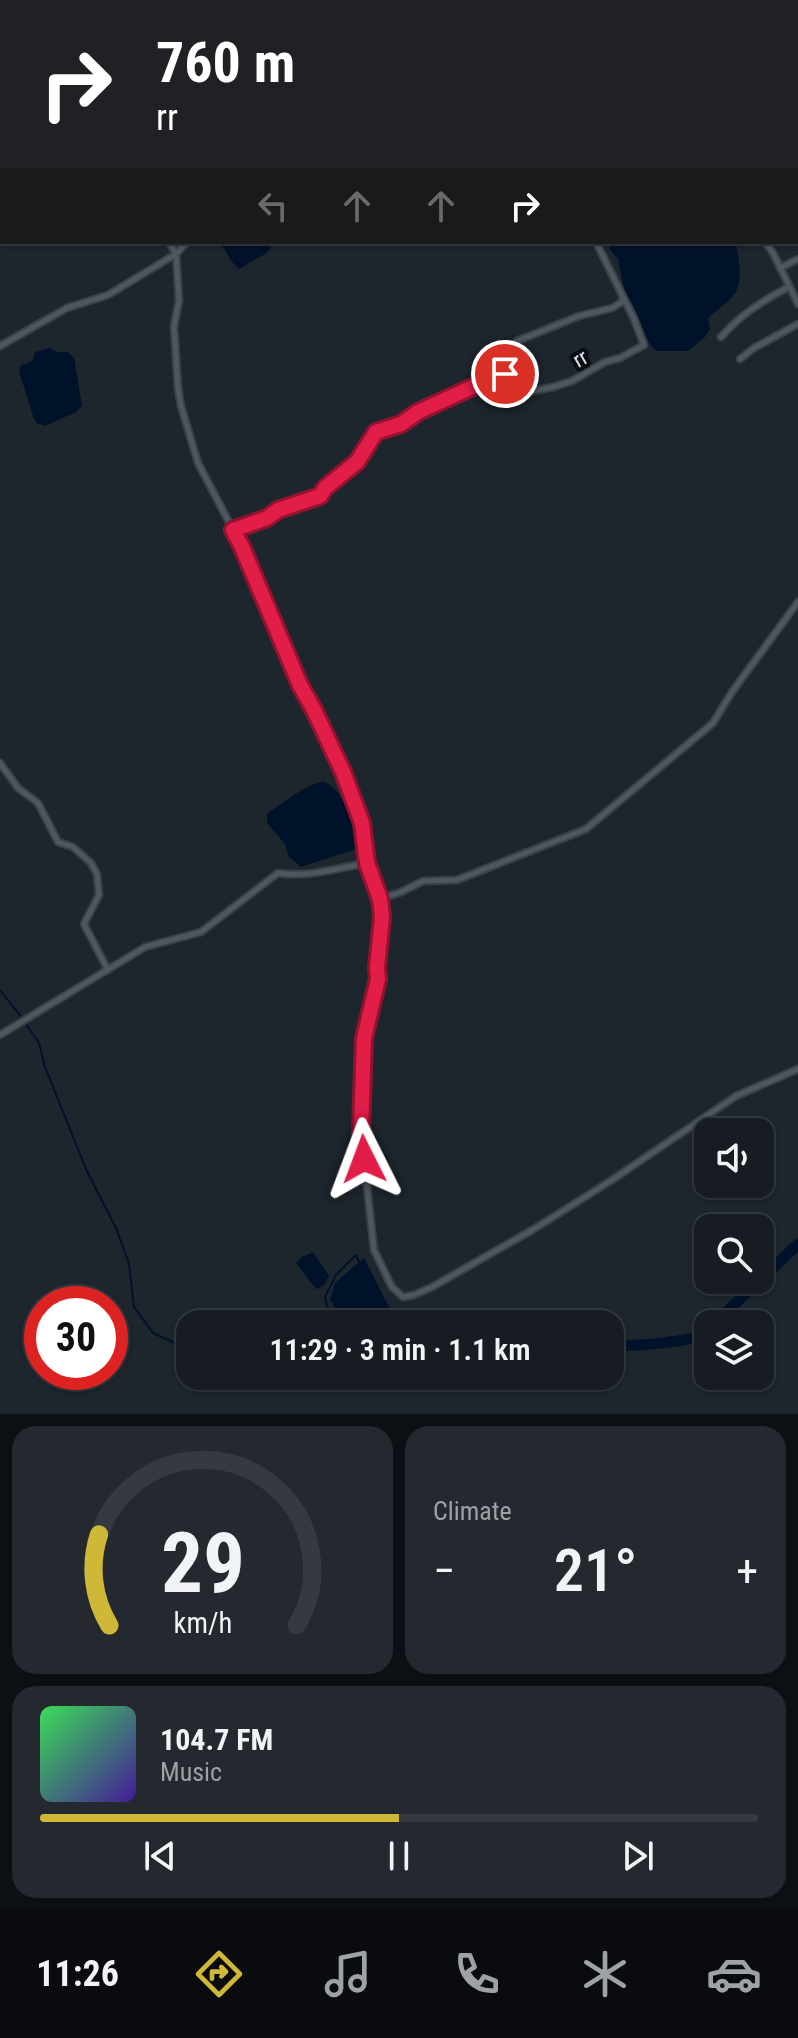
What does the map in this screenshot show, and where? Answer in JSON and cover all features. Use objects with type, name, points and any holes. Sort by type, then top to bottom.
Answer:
[{"type":"street","points":[[170,244],[176,254],[179,301],[174,326],[178,388],[198,463],[242,547],[300,685],[343,772],[362,823],[367,863],[380,899],[382,917],[378,979],[364,1038],[361,1132],[374,1250],[392,1287],[400,1296],[414,1295],[432,1287],[612,1180],[725,1102],[798,1069]]},
{"type":"street","points":[[0,346],[67,308],[108,295],[176,254],[185,244]]},
{"type":"street","name":"rr","points":[[508,376],[526,392],[553,387],[572,381],[644,345],[597,244]]},
{"type":"street","points":[[766,244],[798,304]]},
{"type":"street","points":[[780,268],[798,259]]},
{"type":"street","points":[[721,337],[770,297],[789,287]]},
{"type":"street","points":[[233,530],[320,496],[325,488],[357,462],[376,432],[401,424],[418,412],[490,379],[505,374],[508,376],[514,366],[513,346],[517,341],[579,316],[612,308],[623,299]]},
{"type":"street","points":[[740,359],[798,324]]},
{"type":"street","points":[[380,899],[423,881],[457,880],[586,829],[713,723],[798,602]]},
{"type":"street","points":[[0,763],[18,788],[38,803],[58,842],[73,847],[95,869],[99,895],[84,924],[108,970]]},
{"type":"street","points":[[0,1035],[145,947],[201,932],[278,873],[311,874],[367,863]]},
{"type":"water","points":[[221,244],[270,244],[271,248],[265,254],[239,269]]},
{"type":"water","points":[[608,244],[735,244],[739,283],[734,295],[708,318],[710,329],[705,337],[688,351],[656,351],[625,294],[618,259]]},
{"type":"water","points":[[50,348],[68,352],[74,358],[82,406],[76,412],[45,426],[34,419],[19,371],[21,365],[32,360],[35,352]]},
{"type":"water","points":[[324,782],[343,801],[354,831],[356,849],[301,867],[289,857],[285,844],[267,823],[267,813],[302,790]]},
{"type":"water","points":[[313,1252],[329,1276],[318,1289],[296,1263]]},
{"type":"water","points":[[364,1258],[390,1310],[337,1310],[330,1300],[335,1283]]},
{"type":"waterway","points":[[0,990],[22,1018]]},
{"type":"waterway","points":[[26,1024],[39,1043],[45,1067],[86,1169],[116,1228],[129,1264],[134,1307],[153,1333],[176,1344]]},
{"type":"waterway","points":[[729,1310],[798,1244]]},
{"type":"waterway","points":[[330,1310],[325,1297],[336,1275],[356,1255],[359,1262]]},
{"type":"waterway","points":[[624,1345],[694,1338]]},
{"type":"route","points":[[364,1159],[361,1132],[364,1038],[378,979],[382,917],[380,899],[367,863],[362,823],[343,772],[300,685],[233,530],[320,496],[325,488],[357,462],[376,432],[401,424],[418,412],[505,374]]}]
